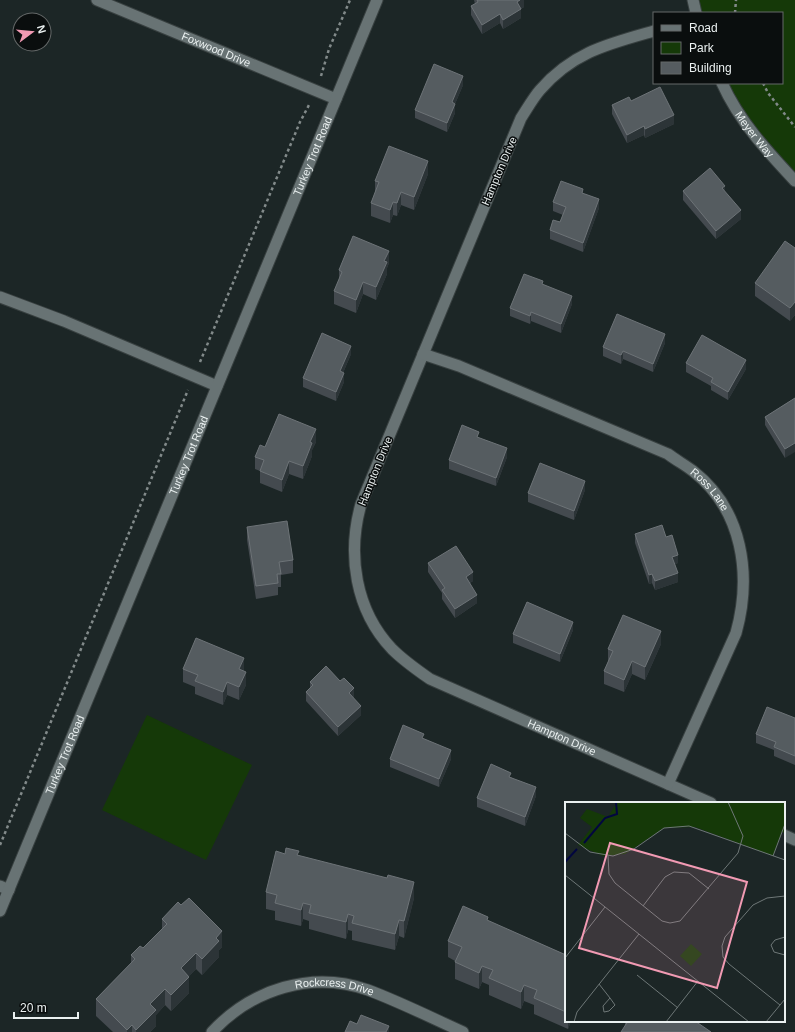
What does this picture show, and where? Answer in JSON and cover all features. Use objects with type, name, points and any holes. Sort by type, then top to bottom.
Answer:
[{"type":"street","name":"Foxwood Drive","points":[[97,0],[336,99]]},
{"type":"street","name":"Turkey Trot Road","points":[[0,911],[4,888],[217,386],[377,0]]},
{"type":"street","points":[[693,0],[696,12]]},
{"type":"street","name":"Hampton Drive","points":[[653,31],[602,45],[572,61],[539,91],[521,118],[361,504],[353,547],[356,576],[361,595],[374,624],[391,648],[401,658],[430,679],[709,802]]},
{"type":"street","name":"Meyer Way","points":[[723,84],[747,127],[762,146],[795,181]]},
{"type":"street","points":[[0,297],[64,321],[217,386]]},
{"type":"street","name":"Ross Lane","points":[[423,354],[459,366],[668,454],[694,472],[721,502],[735,529],[743,560],[745,581],[742,613],[736,633],[668,784]]},
{"type":"street","points":[[785,835],[795,840]]},
{"type":"street","name":"Rockcress Drive","points":[[212,1032],[225,1019],[249,1001],[268,992],[297,984],[328,983],[348,985],[368,990],[463,1032]]},
{"type":"path","points":[[324,68],[329,49],[350,0]]},
{"type":"path","points":[[735,12],[736,0]]},
{"type":"path","points":[[763,84],[768,94],[795,127]]},
{"type":"path","points":[[0,845],[300,122],[308,107]]},
{"type":"green space","points":[[693,0],[795,0],[795,176],[747,127],[723,84],[783,84],[783,12],[696,12]]},
{"type":"green space","points":[[147,715],[252,765],[206,860],[102,810]]},
{"type":"building","points":[[477,0],[520,0],[517,2],[521,9],[503,20],[500,14],[482,25],[471,6],[478,2]]},
{"type":"building","points":[[434,64],[463,76],[452,102],[455,104],[447,123],[415,110]]},
{"type":"building","points":[[660,87],[674,115],[645,129],[644,126],[627,135],[612,105],[629,97],[631,101]]},
{"type":"building","points":[[389,146],[428,161],[414,197],[401,192],[397,203],[393,202],[390,210],[371,203],[379,182],[375,181]]},
{"type":"building","points":[[710,168],[725,186],[722,188],[741,210],[716,231],[683,191]]},
{"type":"building","points":[[561,181],[583,189],[582,193],[599,199],[583,243],[550,230],[553,220],[560,222],[566,207],[553,202]]},
{"type":"building","points":[[353,236],[389,251],[384,261],[387,262],[376,287],[363,282],[356,300],[334,291],[342,272],[339,270]]},
{"type":"building","points":[[785,241],[795,248],[795,302],[790,308],[755,283]]},
{"type":"building","points":[[524,274],[543,281],[542,284],[572,296],[561,324],[531,312],[530,316],[510,308]]},
{"type":"building","points":[[617,314],[665,334],[653,364],[623,351],[621,355],[603,347]]},
{"type":"building","points":[[322,333],[351,346],[340,371],[344,373],[336,392],[303,378]]},
{"type":"building","points":[[702,335],[746,360],[728,392],[711,382],[713,378],[686,363]]},
{"type":"building","points":[[795,398],[795,443],[785,449],[765,417]]},
{"type":"building","points":[[279,414],[316,429],[310,442],[312,443],[303,466],[289,461],[282,480],[260,471],[264,460],[255,457],[260,445],[265,447]]},
{"type":"building","points":[[462,425],[479,432],[477,437],[507,448],[496,478],[449,460]]},
{"type":"building","points":[[540,463],[585,481],[574,511],[528,493]]},
{"type":"building","points":[[287,521],[293,560],[279,562],[281,574],[277,574],[278,583],[256,586],[247,527]]},
{"type":"building","points":[[662,525],[666,537],[672,535],[678,555],[672,557],[678,573],[655,581],[652,574],[649,575],[635,534]]},
{"type":"building","points":[[456,546],[473,572],[466,577],[477,595],[455,609],[442,590],[445,588],[428,563]]},
{"type":"building","points":[[527,602],[573,622],[560,654],[513,634]]},
{"type":"building","points":[[623,615],[661,631],[645,667],[632,661],[624,680],[604,671],[613,651],[608,649]]},
{"type":"building","points":[[196,638],[244,658],[239,669],[246,672],[239,687],[227,682],[223,692],[195,681],[198,675],[183,669]]},
{"type":"building","points":[[326,666],[340,681],[344,678],[354,688],[349,693],[361,706],[338,727],[306,692],[313,685],[310,682]]},
{"type":"building","points":[[767,707],[795,718],[795,756],[774,747],[776,742],[756,734]]},
{"type":"building","points":[[403,725],[424,734],[422,738],[451,750],[439,779],[390,759]]},
{"type":"building","points":[[491,764],[511,773],[509,777],[536,787],[525,817],[477,798]]},
{"type":"building","points":[[286,848],[299,851],[297,855],[387,878],[388,875],[414,882],[404,921],[399,920],[395,934],[352,923],[354,916],[348,914],[346,922],[309,913],[311,905],[303,903],[301,910],[275,903],[277,895],[266,892],[276,851],[285,854]]},
{"type":"building","points":[[189,898],[222,931],[216,938],[219,941],[202,959],[196,953],[181,968],[189,977],[171,995],[165,989],[150,1004],[156,1010],[136,1030],[132,1025],[127,1030],[96,999],[135,959],[131,955],[140,946],[143,948],[167,924],[162,919],[178,902],[181,905]]},
{"type":"building","points":[[463,906],[488,917],[487,920],[565,955],[565,1012],[534,998],[537,990],[524,985],[521,992],[489,978],[493,970],[482,966],[479,973],[455,962],[462,947],[448,941]]},
{"type":"building","points":[[361,1015],[389,1026],[386,1032],[345,1032],[350,1021],[357,1024]]},
{"type":"building","points":[[627,1022],[696,1022],[711,1032],[621,1032]]}]
